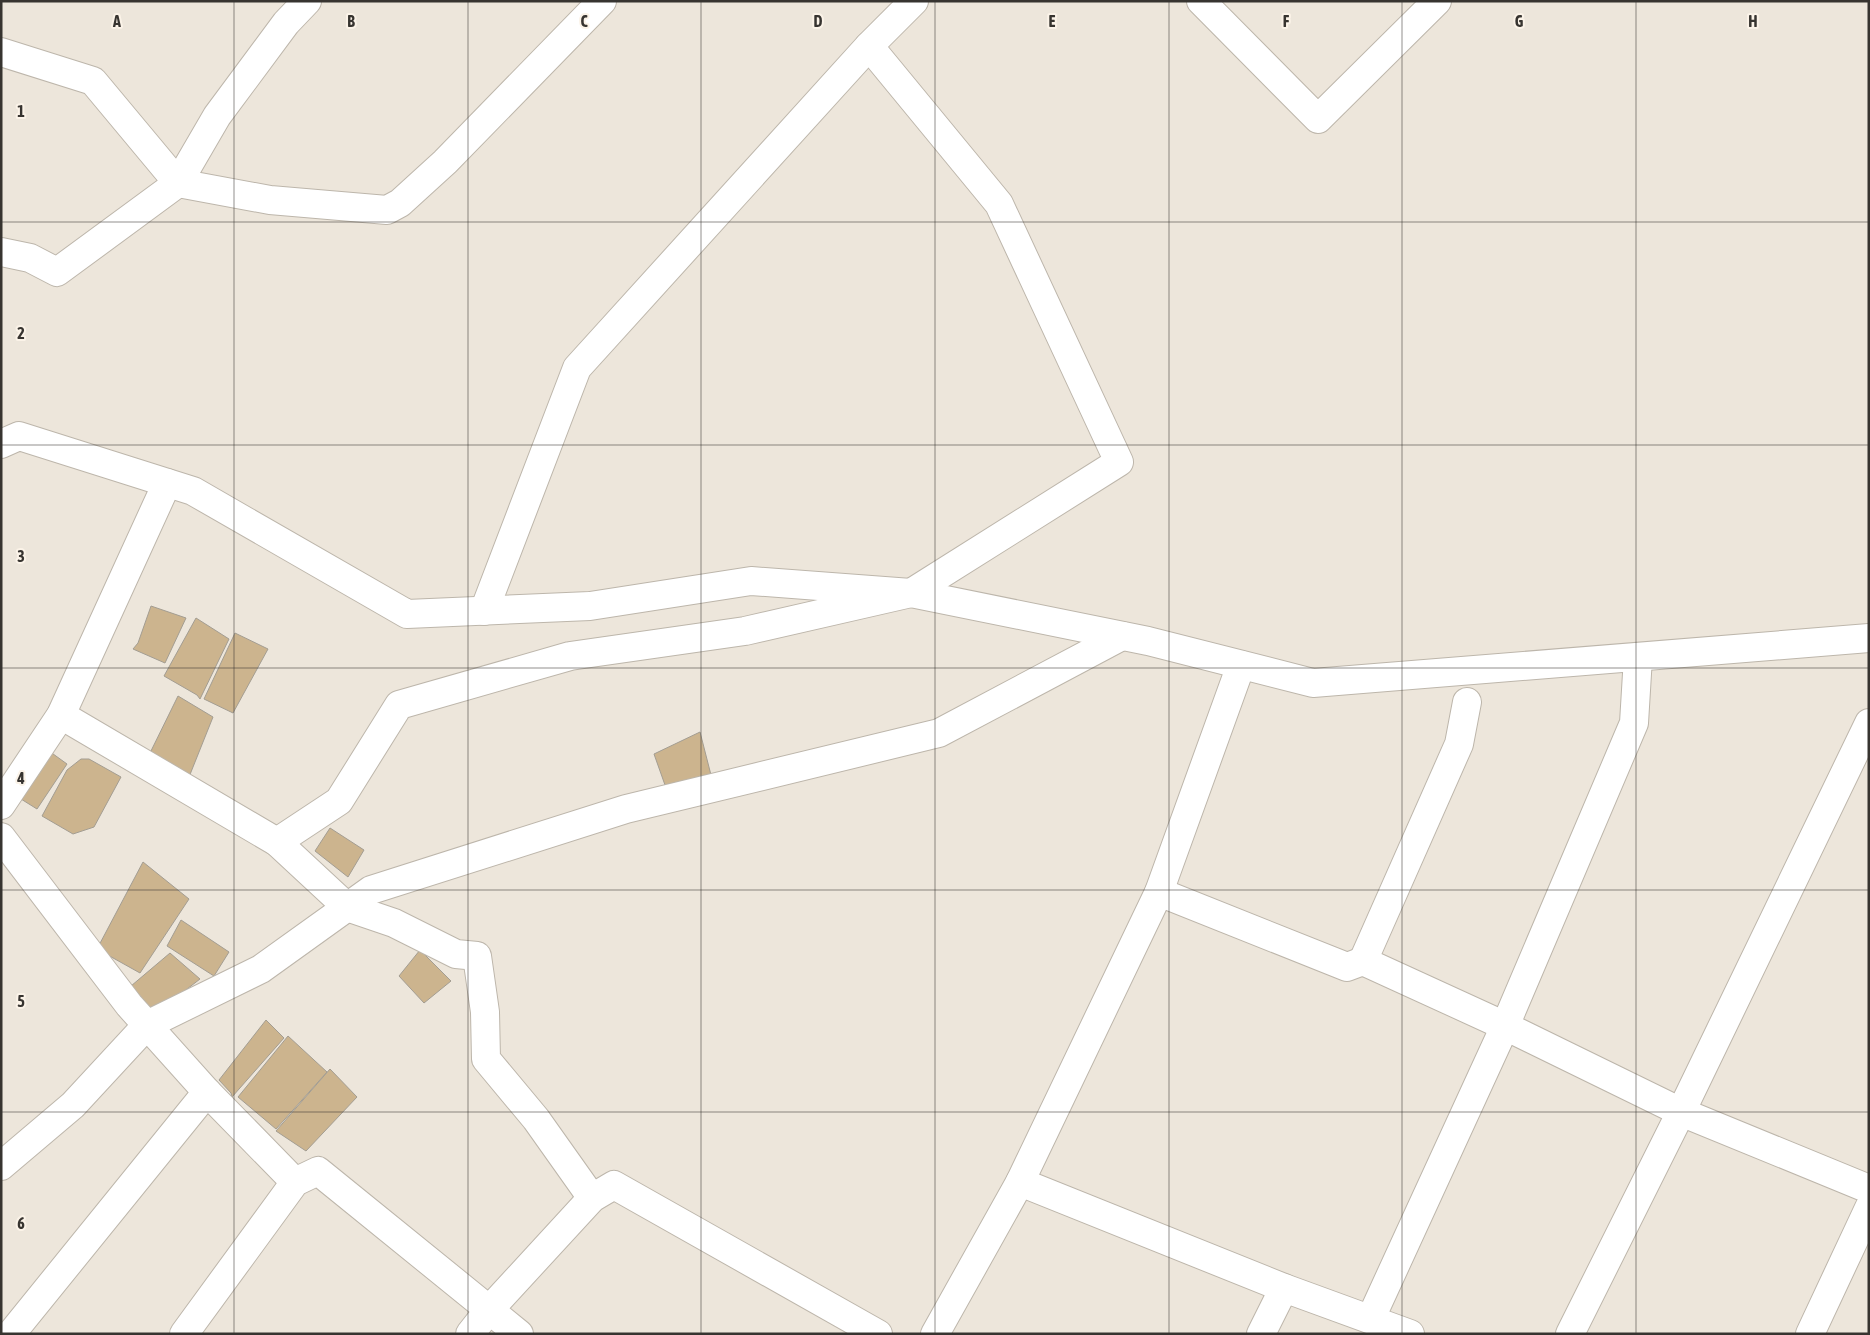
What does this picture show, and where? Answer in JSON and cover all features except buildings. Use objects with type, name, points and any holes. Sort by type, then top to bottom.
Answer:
[{"type":"street","points":[[1,252],[30,258],[57,272],[178,183],[217,116],[286,22],[307,1]]},
{"type":"street","points":[[1,52],[93,81],[178,183],[270,200],[387,210],[400,203],[445,162],[602,1]]},
{"type":"street","points":[[484,611],[577,368],[869,46],[914,1]]},
{"type":"street","points":[[1202,2],[1318,119],[1437,1]]},
{"type":"street","points":[[277,842],[339,801],[399,706],[570,656],[745,631],[910,593],[1119,462],[999,204],[869,46]]},
{"type":"street","points":[[1,444],[19,436],[194,491],[407,614],[590,606],[751,582],[910,593],[1122,636],[1313,683],[1869,638]]},
{"type":"street","points":[[1,805],[60,715],[167,483]]},
{"type":"street","points":[[1,1166],[73,1105],[148,1025],[261,969],[371,890],[626,809],[939,733],[1122,636]]},
{"type":"street","points":[[1370,1318],[1505,1026],[1634,723],[1638,657]]},
{"type":"street","points":[[935,1334],[1020,1182],[1159,892],[1241,665]]},
{"type":"street","points":[[1363,961],[1459,744],[1467,702]]},
{"type":"street","points":[[60,715],[277,842],[347,908],[394,923],[456,954],[477,956],[485,1012],[486,1059],[536,1119],[592,1198]]},
{"type":"street","points":[[1570,1334],[1681,1112],[1869,723]]},
{"type":"street","points":[[1,837],[129,1005],[207,1092],[295,1182]]},
{"type":"street","points":[[1159,892],[1347,967],[1363,961],[1505,1026],[1681,1112],[1869,1189]]},
{"type":"street","points":[[11,1334],[207,1092]]},
{"type":"street","points":[[184,1334],[295,1182],[318,1171],[519,1334]]},
{"type":"street","points":[[1020,1182],[1284,1288],[1410,1334]]},
{"type":"street","points":[[470,1334],[489,1310],[592,1198],[614,1185],[878,1334]]},
{"type":"street","points":[[1810,1334],[1869,1208]]},
{"type":"street","points":[[1261,1334],[1284,1288]]}]
